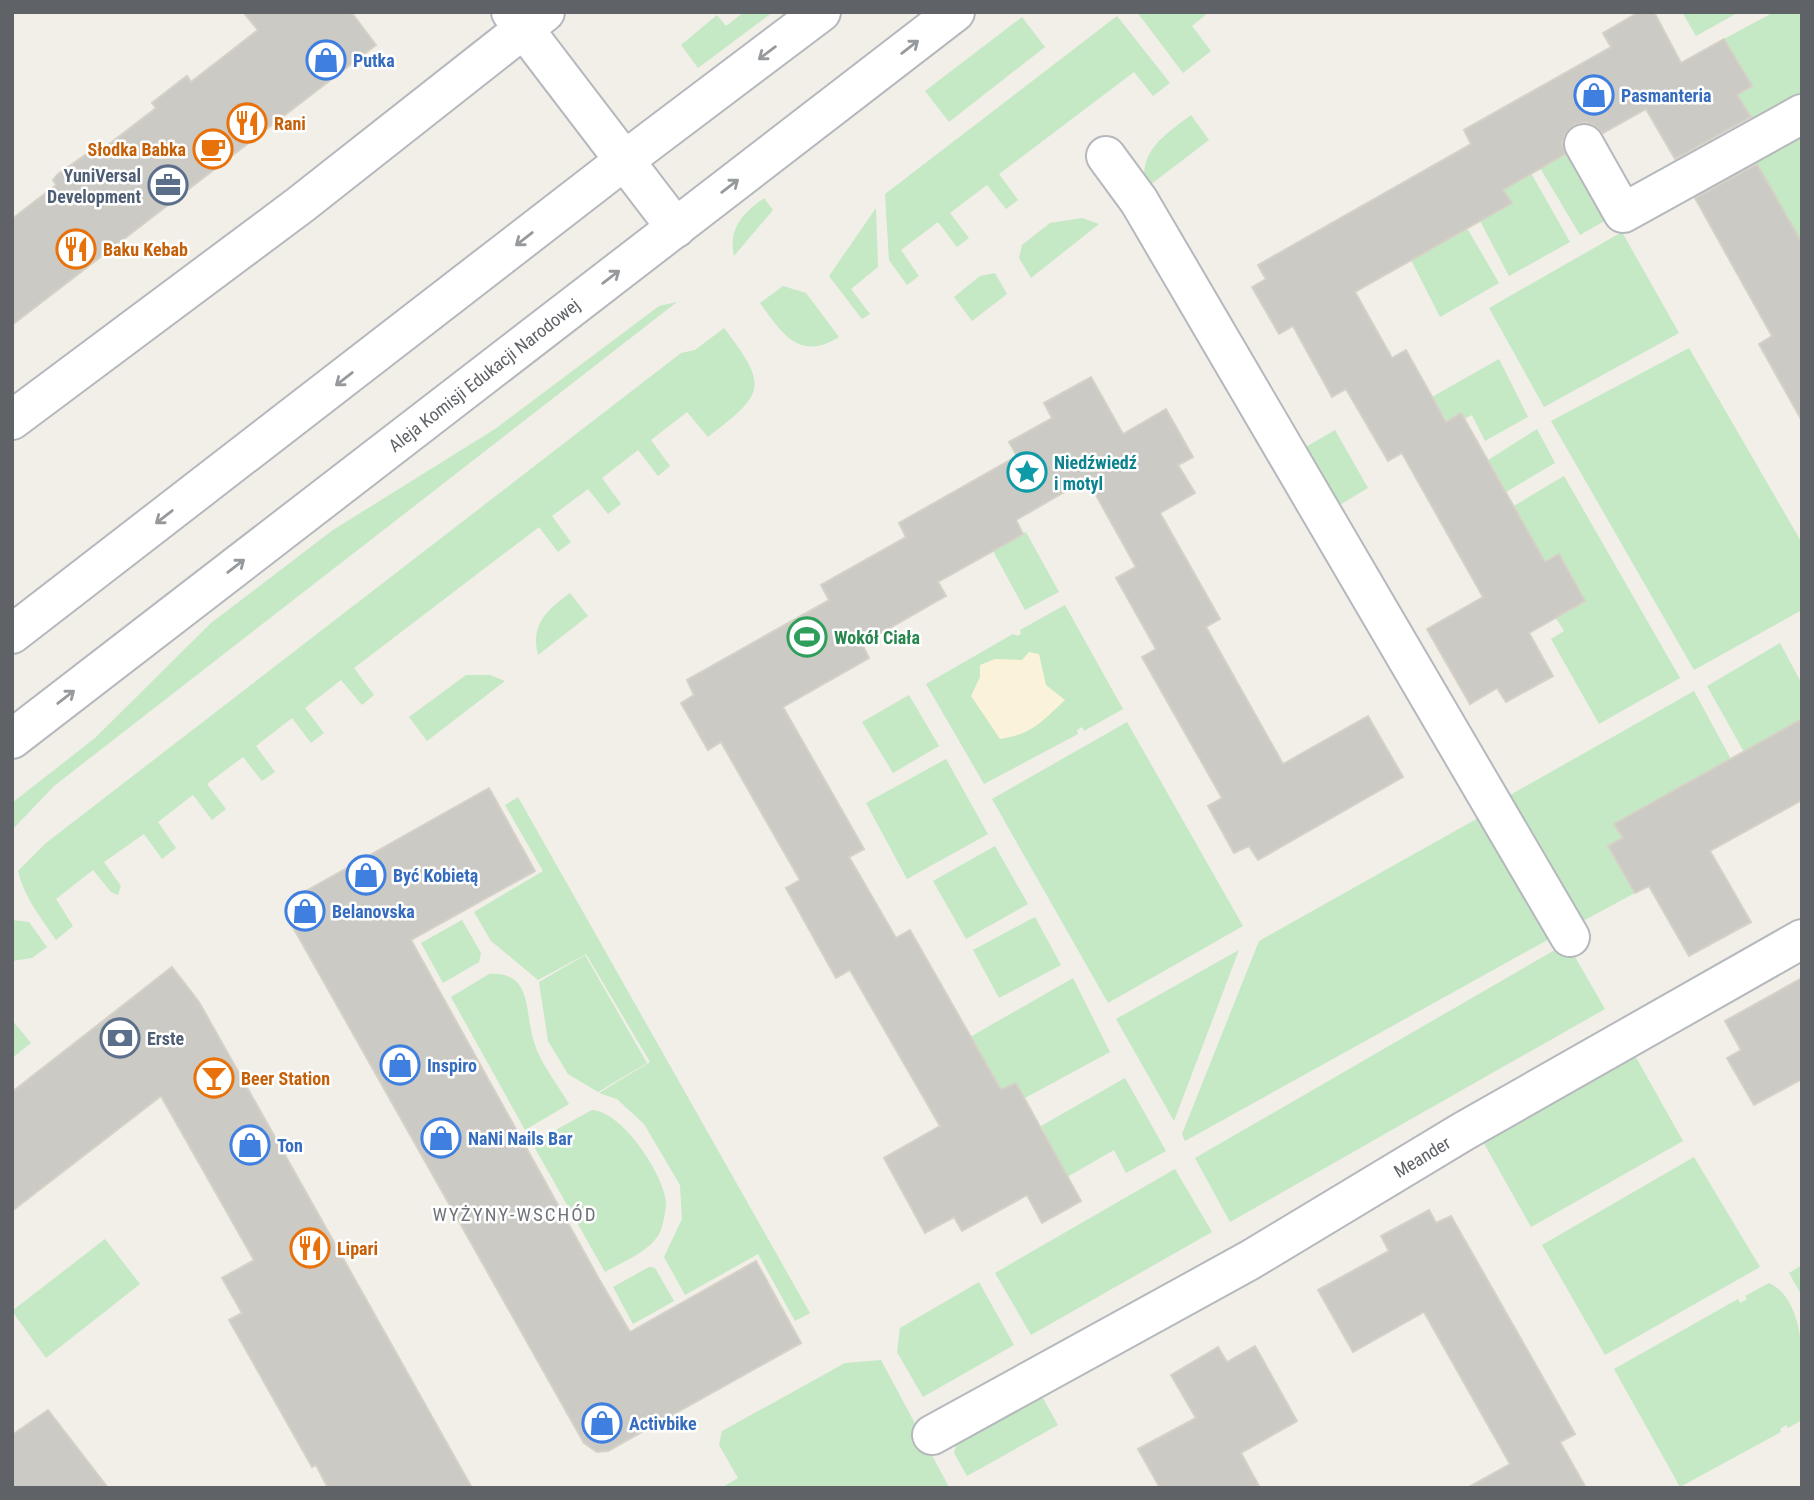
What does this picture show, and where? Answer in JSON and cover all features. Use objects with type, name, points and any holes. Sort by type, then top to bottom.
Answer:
[{"type":"street","points":[[12,634],[625,160],[821,12]]},
{"type":"street","name":"Aleja Komisji Edukacji Narodowej","points":[[12,739],[955,12]]},
{"type":"street","points":[[12,420],[300,205],[527,18],[625,160],[676,228]]},
{"type":"street","points":[[1584,144],[1623,213],[1802,114]]},
{"type":"street","points":[[1106,156],[1139,201],[1570,937]]},
{"type":"street","name":"Meander","points":[[932,1435],[1250,1260],[1464,1131],[1802,939]]},
{"type":"green space","points":[[744,12],[773,12],[698,68],[681,45],[717,15],[726,26]]},
{"type":"green space","points":[[1137,12],[1209,12],[1192,26],[1211,51],[1183,73]]},
{"type":"green space","points":[[1682,12],[1739,12],[1696,36]]},
{"type":"green space","points":[[1774,12],[1802,12],[1802,97],[1754,122],[1737,95],[1752,86],[1724,39]]},
{"type":"green space","points":[[1117,16],[1170,83],[1153,96],[1134,72],[999,174],[1018,200],[1006,209],[987,185],[950,213],[969,238],[957,247],[938,222],[901,250],[919,276],[907,285],[889,260],[885,194]]},
{"type":"green space","points":[[1022,17],[1045,47],[949,122],[925,91]]},
{"type":"green space","points":[[1191,115],[1209,140],[1146,188],[1144,175],[1149,154],[1163,137]]},
{"type":"green space","points":[[1802,132],[1802,243],[1754,159]]},
{"type":"green space","points":[[1574,148],[1613,216],[1580,235],[1540,168]]},
{"type":"green space","points":[[1531,173],[1570,242],[1509,276],[1480,221],[1512,203],[1503,189]]},
{"type":"green space","points":[[764,198],[773,210],[734,256],[735,229],[750,209]]},
{"type":"green space","points":[[876,208],[878,267],[851,289],[870,314],[862,319],[829,276]]},
{"type":"green space","points":[[1082,218],[1099,224],[1031,278],[1019,258],[1022,245],[1050,223]]},
{"type":"green space","points":[[1467,228],[1499,283],[1440,317],[1411,260]]},
{"type":"green space","points":[[1622,232],[1679,333],[1544,407],[1489,308]]},
{"type":"green space","points":[[995,273],[1007,294],[972,321],[954,297],[980,276]]},
{"type":"green space","points":[[783,286],[806,293],[839,337],[813,346],[802,345],[784,334],[760,303]]},
{"type":"green space","points":[[677,302],[54,786],[12,830],[12,803],[95,738],[211,623],[333,530],[495,429],[659,306]]},
{"type":"green space","points":[[724,328],[739,348],[754,377],[750,399],[741,410],[708,437],[687,412],[651,440],[670,466],[658,476],[638,450],[602,478],[621,504],[608,514],[588,489],[552,516],[571,542],[558,552],[539,527],[354,668],[374,695],[362,705],[341,680],[305,708],[324,733],[311,743],[292,718],[256,746],[275,772],[262,781],[243,757],[207,784],[226,809],[212,820],[193,795],[158,822],[176,848],[162,859],[144,834],[104,862],[121,886],[118,895],[111,892],[93,870],[56,899],[73,926],[56,940],[29,898],[18,871],[46,843],[681,353],[695,350]]},
{"type":"green space","points":[[1689,348],[1802,543],[1802,610],[1694,670],[1551,421]]},
{"type":"green space","points":[[1499,359],[1528,417],[1485,441],[1472,415],[1464,419],[1460,414],[1447,421],[1432,397]]},
{"type":"green space","points":[[1537,429],[1555,463],[1506,492],[1488,460]]},
{"type":"green space","points":[[1335,430],[1368,488],[1333,509],[1299,451]]},
{"type":"green space","points":[[1564,476],[1680,678],[1599,724],[1551,639],[1564,631],[1556,618],[1585,601],[1559,554],[1545,562],[1512,507]]},
{"type":"green space","points":[[1026,532],[1059,592],[1025,610],[993,551]]},
{"type":"green space","points":[[570,593],[588,616],[538,655],[536,635],[542,619]]},
{"type":"green space","points":[[1065,605],[1123,709],[1084,731],[1082,727],[1077,730],[1078,734],[984,784],[926,684],[1013,634],[1021,634],[1020,630]]},
{"type":"green space","points":[[1780,643],[1802,684],[1802,719],[1744,752],[1707,686]]},
{"type":"green space","points":[[466,675],[490,675],[505,681],[427,741],[409,717]]},
{"type":"green space","points":[[1694,691],[1731,759],[1615,825],[1623,838],[1609,846],[1635,893],[1583,921],[1503,799]]},
{"type":"green space","points":[[909,695],[939,746],[893,773],[862,722]]},
{"type":"green space","points":[[1127,722],[1243,926],[1108,1003],[992,799]]},
{"type":"green space","points":[[946,759],[988,834],[907,879],[866,803]]},
{"type":"green space","points":[[518,797],[810,1313],[795,1321],[758,1254],[685,1295],[664,1257],[682,1219],[680,1185],[644,1124],[617,1099],[599,1093],[650,1062],[586,954],[538,980],[491,941],[474,912],[543,871],[505,805]]},
{"type":"green space","points":[[1489,812],[1560,933],[1185,1141],[1182,1134],[1259,941]]},
{"type":"green space","points":[[995,846],[1028,904],[966,939],[933,881]]},
{"type":"green space","points":[[1035,917],[1061,965],[999,998],[973,950]]},
{"type":"green space","points":[[12,920],[29,922],[47,947],[32,958],[12,961]]},
{"type":"green space","points":[[462,920],[481,953],[479,962],[443,983],[421,943]]},
{"type":"green space","points":[[1567,943],[1605,1009],[1230,1222],[1195,1158]]},
{"type":"green space","points":[[1239,950],[1174,1121],[1116,1019]]},
{"type":"green space","points":[[585,955],[647,1063],[598,1092],[568,1074],[548,1041],[539,982]]},
{"type":"green space","points":[[489,974],[514,979],[520,987],[525,996],[537,1050],[569,1104],[525,1130],[451,997]]},
{"type":"green space","points":[[1073,978],[1110,1052],[1025,1098],[1016,1083],[1001,1090],[970,1037]]},
{"type":"green space","points":[[12,1020],[31,1043],[12,1058]]},
{"type":"green space","points":[[1633,1052],[1683,1141],[1531,1227],[1481,1138]]},
{"type":"green space","points":[[1125,1078],[1166,1151],[1126,1173],[1114,1150],[1067,1177],[1041,1126]]},
{"type":"green space","points":[[592,1110],[604,1113],[616,1121],[640,1147],[658,1177],[666,1203],[661,1230],[651,1244],[637,1255],[605,1272],[532,1143]]},
{"type":"green space","points":[[1694,1157],[1760,1267],[1605,1355],[1542,1245]]},
{"type":"green space","points":[[1175,1169],[1212,1232],[1031,1335],[995,1273]]},
{"type":"green space","points":[[105,1239],[140,1284],[46,1358],[12,1311]]},
{"type":"green space","points":[[1802,1265],[1802,1296],[1789,1273]]},
{"type":"green space","points":[[649,1267],[655,1268],[674,1301],[633,1324],[613,1287]]},
{"type":"green space","points":[[979,1282],[1014,1345],[923,1397],[897,1352],[900,1328]]},
{"type":"green space","points":[[1769,1283],[1782,1293],[1792,1308],[1798,1325],[1803,1365],[1802,1420],[1788,1428],[1786,1425],[1780,1429],[1781,1432],[1680,1487],[1614,1369],[1738,1299],[1740,1303],[1747,1299],[1745,1296]]},
{"type":"green space","points":[[881,1360],[949,1487],[721,1488],[738,1478],[719,1445],[722,1431],[845,1363]]},
{"type":"green space","points":[[1039,1391],[1058,1425],[967,1476],[954,1453],[959,1436]]},
{"type":"sand","points":[[1029,652],[1039,654],[1046,685],[1065,700],[1029,730],[1000,739],[971,696],[980,677],[980,665],[995,659],[1022,660]]},
{"type":"building","points":[[243,12],[351,12],[376,45],[12,325],[12,219],[56,185],[53,180],[58,174],[88,153],[91,158],[156,108],[152,103],[180,81],[187,76],[191,82],[258,30]]},
{"type":"building","points":[[1639,12],[1654,12],[1681,63],[1724,39],[1752,86],[1737,95],[1751,117],[1675,159],[1646,109],[1603,133],[1594,125],[1585,122],[1574,125],[1565,134],[1562,143],[1565,154],[1503,190],[1512,203],[1355,292],[1392,358],[1406,350],[1446,422],[1461,413],[1545,562],[1559,554],[1585,601],[1529,633],[1553,676],[1506,702],[1497,688],[1470,704],[1427,629],[1483,597],[1402,453],[1388,461],[1346,389],[1332,397],[1293,326],[1279,334],[1252,287],[1266,279],[1258,265],[1471,144],[1464,130],[1611,47],[1603,33]]},
{"type":"building","points":[[1757,164],[1802,243],[1802,421],[1759,344],[1772,336],[1695,198]]},
{"type":"building","points":[[1091,377],[1123,434],[1166,409],[1193,457],[1178,465],[1195,493],[1160,513],[1220,619],[1206,627],[1283,764],[1368,716],[1403,777],[1258,860],[1249,846],[1234,853],[1208,806],[1222,798],[1142,657],[1156,649],[1116,578],[1136,567],[1087,479],[1016,520],[1023,534],[938,582],[946,596],[862,644],[869,658],[783,707],[864,849],[849,857],[896,938],[910,930],[1001,1090],[1016,1083],[1081,1201],[1042,1223],[1027,1195],[962,1231],[954,1217],[925,1233],[884,1158],[940,1126],[850,970],[836,978],[786,888],[800,880],[721,742],[708,750],[681,703],[694,695],[687,680],[829,600],[821,585],[906,537],[899,523],[1017,456],[1009,442],[1052,418],[1044,403]]},
{"type":"building","points":[[1802,719],[1802,800],[1710,851],[1751,922],[1689,956],[1649,886],[1635,893],[1608,846],[1623,838],[1614,824]]},
{"type":"building","points":[[489,788],[535,871],[411,940],[599,1279],[630,1332],[756,1261],[801,1343],[608,1451],[597,1452],[584,1443],[290,922],[290,908],[299,895]]},
{"type":"building","points":[[172,967],[199,1002],[472,1488],[328,1488],[316,1465],[312,1467],[229,1320],[242,1313],[222,1278],[254,1260],[161,1096],[12,1211],[12,1092]]},
{"type":"building","points":[[1802,978],[1802,1079],[1754,1105],[1727,1058],[1741,1050],[1725,1021]]},
{"type":"building","points":[[1429,1210],[1436,1223],[1451,1216],[1575,1434],[1560,1442],[1586,1488],[1467,1488],[1510,1464],[1424,1312],[1353,1352],[1318,1290],[1389,1251],[1381,1236]]},
{"type":"building","points":[[1255,1346],[1297,1421],[1241,1453],[1260,1488],[1160,1488],[1138,1449],[1196,1418],[1171,1375],[1218,1347],[1227,1362]]},
{"type":"building","points":[[48,1410],[108,1488],[12,1488],[12,1435]]},
{"type":"place","name":"Putka","points":[[326,60]]},
{"type":"place","name":"Pasmanteria","points":[[1594,95]]},
{"type":"place","name":"Rani","points":[[247,123]]},
{"type":"place","name":"Słodka Babka","points":[[213,149]]},
{"type":"place","name":"YuniVersal Development","points":[[168,185]]},
{"type":"place","name":"Baku Kebab","points":[[76,249]]},
{"type":"place","name":"Niedźwiedź i motyl","points":[[1027,472]]},
{"type":"place","name":"Wokół Ciała","points":[[807,637]]},
{"type":"place","name":"Być Kobietą","points":[[366,875]]},
{"type":"place","name":"Belanovska","points":[[305,911]]},
{"type":"place","name":"Erste","points":[[120,1038]]},
{"type":"place","name":"Inspiro","points":[[400,1065]]},
{"type":"place","name":"Beer Station","points":[[214,1078]]},
{"type":"place","name":"NaNi Nails Bar","points":[[441,1138]]},
{"type":"place","name":"Ton","points":[[250,1145]]},
{"type":"place","name":"Lipari","points":[[310,1248]]},
{"type":"place","name":"Activbike","points":[[602,1423]]},
{"type":"district","name":"WYŻYNY-WSCHÓD","points":[[515,1214]]}]
